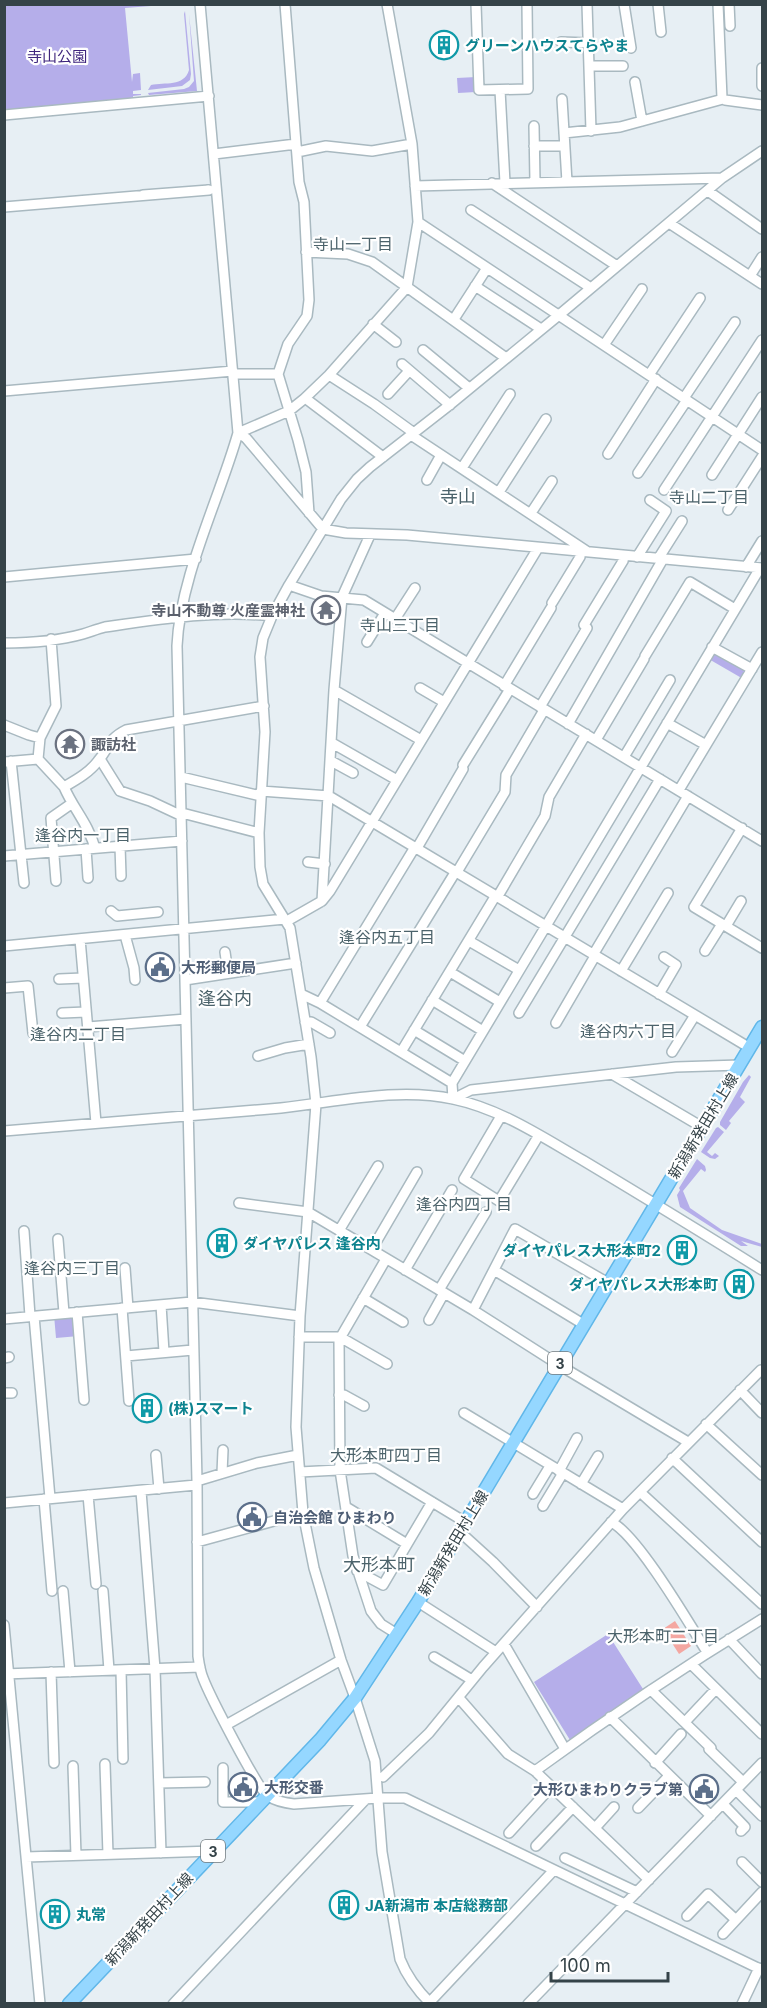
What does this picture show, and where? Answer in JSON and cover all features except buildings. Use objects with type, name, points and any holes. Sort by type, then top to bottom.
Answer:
[{"type":"main road","name":"新潟新発田村上線","points":[[69,2004],[262,1798],[320,1740],[356,1698],[463,1527],[762,1028]]},
{"type":"street","points":[[200,4],[238,433],[179,618],[177,646],[200,1667],[204,1680],[262,1798]]},
{"type":"street","points":[[285,4],[299,182],[304,202],[309,300],[307,316],[288,344],[278,374],[306,471],[309,513]]},
{"type":"street","points":[[238,433],[289,411],[305,398],[407,286],[418,222],[416,186],[412,144],[387,4]]},
{"type":"street","points":[[476,4],[478,90],[528,89],[527,4]]},
{"type":"street","points":[[587,4],[591,131]]},
{"type":"street","points":[[624,4],[631,48]]},
{"type":"street","points":[[658,4],[661,32]]},
{"type":"street","points":[[718,4],[723,99]]},
{"type":"street","points":[[729,4],[730,26]]},
{"type":"street","points":[[561,42],[588,43]]},
{"type":"street","points":[[589,66],[623,66]]},
{"type":"street","points":[[762,68],[762,86]]},
{"type":"street","points":[[635,82],[642,121]]},
{"type":"street","points":[[500,90],[505,183]]},
{"type":"street","points":[[4,115],[209,96]]},
{"type":"street","points":[[562,99],[567,182]]},
{"type":"street","points":[[564,133],[620,127],[723,99],[762,105]]},
{"type":"street","points":[[534,126],[535,182]]},
{"type":"street","points":[[214,154],[326,146],[372,151],[412,144]]},
{"type":"street","points":[[534,146],[560,146]]},
{"type":"street","points":[[554,1870],[430,2003],[414,1987],[400,1959],[382,1852],[375,1761],[356,1698],[340,1660],[314,1568],[303,1513],[296,1427],[300,1316],[316,1104],[306,1022],[290,928],[264,884],[260,867],[259,833],[264,706],[260,657],[263,638],[289,585],[348,490],[370,466],[450,405],[722,178],[762,152]]},
{"type":"street","points":[[416,186],[722,178]]},
{"type":"street","points":[[492,183],[617,266]]},
{"type":"street","points":[[4,207],[209,190],[143,195]]},
{"type":"street","points":[[708,191],[762,227]]},
{"type":"street","points":[[471,210],[591,288]]},
{"type":"street","points":[[418,222],[762,450]]},
{"type":"street","points":[[669,223],[762,284]]},
{"type":"street","points":[[306,252],[348,254],[360,257],[384,269],[506,358]]},
{"type":"street","points":[[750,276],[762,257]]},
{"type":"street","points":[[454,319],[487,268]]},
{"type":"street","points":[[476,286],[542,329]]},
{"type":"street","points":[[604,345],[642,289]]},
{"type":"street","points":[[608,454],[700,298]]},
{"type":"street","points":[[638,473],[735,322]]},
{"type":"street","points":[[373,324],[396,342]]},
{"type":"street","points":[[664,490],[762,340]]},
{"type":"street","points":[[423,350],[469,388]]},
{"type":"street","points":[[388,394],[406,367],[450,405]]},
{"type":"street","points":[[4,392],[234,372],[278,374]]},
{"type":"street","points":[[328,375],[374,404],[441,454],[531,513],[585,553]]},
{"type":"street","points":[[462,468],[510,394]]},
{"type":"street","points":[[712,475],[762,397]]},
{"type":"street","points":[[305,398],[383,457]]},
{"type":"street","points":[[499,492],[546,419]]},
{"type":"street","points":[[238,433],[246,438],[323,529],[370,535],[406,535],[761,568],[452,1083],[453,1099]]},
{"type":"street","points":[[427,480],[441,454]]},
{"type":"street","points":[[728,510],[762,457]]},
{"type":"street","points":[[531,513],[552,481]]},
{"type":"street","points":[[637,557],[666,511],[650,500]]},
{"type":"street","points":[[568,724],[682,521]]},
{"type":"street","points":[[322,901],[334,690],[342,597],[370,535]]},
{"type":"street","points":[[746,567],[762,541]]},
{"type":"street","points":[[4,946],[286,920],[322,901],[538,548]]},
{"type":"street","points":[[320,1003],[416,847],[463,767],[551,605],[580,556],[585,553]]},
{"type":"street","points":[[360,1027],[505,792],[506,775],[624,556]]},
{"type":"street","points":[[4,577],[196,559]]},
{"type":"street","points":[[596,740],[690,582],[735,609]]},
{"type":"street","points":[[289,585],[321,596],[364,600],[762,841]]},
{"type":"street","points":[[395,619],[415,588]]},
{"type":"street","points":[[4,643],[28,643],[81,635],[102,628],[228,613],[272,616]]},
{"type":"street","points":[[367,642],[385,613]]},
{"type":"street","points":[[51,639],[56,706],[40,738],[38,759],[64,787],[71,804],[91,831],[88,878]]},
{"type":"street","points":[[712,647],[752,669]]},
{"type":"street","points":[[679,790],[762,652]]},
{"type":"street","points":[[624,757],[670,680]]},
{"type":"street","points":[[420,688],[444,702]]},
{"type":"street","points":[[334,690],[421,741]]},
{"type":"street","points":[[64,787],[87,773],[100,759],[114,736],[126,730],[264,706]]},
{"type":"street","points":[[667,723],[706,745]]},
{"type":"street","points":[[4,725],[40,738]]},
{"type":"street","points":[[401,1052],[546,816],[549,797],[586,734]]},
{"type":"street","points":[[332,743],[397,780]]},
{"type":"street","points":[[24,883],[8,762],[38,759]]},
{"type":"street","points":[[100,759],[120,791],[182,814],[259,833]]},
{"type":"street","points":[[331,761],[352,773]]},
{"type":"street","points":[[181,777],[261,793],[329,796],[750,1048]]},
{"type":"street","points":[[519,1013],[660,779]]},
{"type":"street","points":[[556,1023],[688,796]]},
{"type":"street","points":[[56,881],[51,818],[71,804]]},
{"type":"street","points":[[742,828],[694,907],[762,948]]},
{"type":"street","points":[[4,856],[182,841]]},
{"type":"street","points":[[120,846],[121,876]]},
{"type":"street","points":[[308,862],[325,864]]},
{"type":"street","points":[[621,971],[668,893]]},
{"type":"street","points":[[705,951],[741,901]]},
{"type":"street","points":[[111,911],[117,916],[158,912]]},
{"type":"street","points":[[145,913],[149,933]]},
{"type":"street","points":[[125,935],[135,980]]},
{"type":"street","points":[[80,939],[96,1123]]},
{"type":"street","points":[[468,941],[519,970]]},
{"type":"street","points":[[225,952],[228,973]]},
{"type":"street","points":[[659,994],[676,965],[664,957]]},
{"type":"street","points":[[185,980],[296,963]]},
{"type":"street","points":[[450,972],[500,1002]]},
{"type":"street","points":[[59,979],[83,978]]},
{"type":"street","points":[[4,988],[28,986],[33,1033]]},
{"type":"street","points":[[301,994],[320,1003],[452,1083]]},
{"type":"street","points":[[432,1000],[483,1031]]},
{"type":"street","points":[[62,1013],[86,1012]]},
{"type":"street","points":[[672,1052],[695,1015]]},
{"type":"street","points":[[88,1027],[186,1019]]},
{"type":"street","points":[[306,1022],[311,1022],[330,1033]]},
{"type":"street","points":[[414,1030],[465,1061]]},
{"type":"street","points":[[258,1056],[285,1047],[309,1044]]},
{"type":"street","points":[[453,1099],[471,1090],[676,1066],[740,1065]]},
{"type":"street","points":[[612,1074],[702,1127]]},
{"type":"street","points":[[4,1131],[385,1096],[418,1095],[453,1099],[481,1107],[539,1135],[762,1270]]},
{"type":"street","points":[[501,1116],[464,1179],[499,1201],[539,1135]]},
{"type":"street","points":[[339,1230],[378,1166]]},
{"type":"street","points":[[372,1250],[417,1172]]},
{"type":"street","points":[[405,1270],[452,1190]]},
{"type":"street","points":[[239,1203],[308,1212],[688,1442]]},
{"type":"street","points":[[429,1320],[441,1292],[486,1212]]},
{"type":"street","points":[[473,1310],[515,1229],[608,1283]]},
{"type":"street","points":[[24,1231],[47,1499],[52,1591]]},
{"type":"street","points":[[58,1239],[64,1313]]},
{"type":"street","points":[[386,1259],[340,1338],[340,1470],[357,1571],[371,1611],[381,1624],[397,1634]]},
{"type":"street","points":[[125,1268],[129,1401]]},
{"type":"street","points":[[494,1269],[583,1324]]},
{"type":"street","points":[[363,1298],[403,1322]]},
{"type":"street","points":[[4,1319],[192,1302],[300,1316]]},
{"type":"street","points":[[161,1305],[164,1352]]},
{"type":"street","points":[[77,1312],[84,1400]]},
{"type":"street","points":[[299,1337],[340,1338],[387,1364]]},
{"type":"street","points":[[126,1356],[194,1350]]},
{"type":"street","points":[[383,1777],[429,1733],[496,1652],[623,1509],[762,1370]]},
{"type":"street","points":[[740,1390],[762,1413]]},
{"type":"street","points":[[339,1395],[344,1395],[364,1406]]},
{"type":"street","points":[[464,1413],[623,1509]]},
{"type":"street","points":[[706,1424],[762,1475]]},
{"type":"street","points":[[543,1506],[557,1470],[577,1438]]},
{"type":"street","points":[[222,1473],[223,1450]]},
{"type":"street","points":[[156,1455],[159,1489]]},
{"type":"street","points":[[4,1503],[141,1491],[196,1483],[222,1473],[298,1455]]},
{"type":"street","points":[[581,1484],[598,1456]]},
{"type":"street","points":[[672,1458],[762,1542]]},
{"type":"street","points":[[300,1472],[376,1468],[432,1502],[463,1527],[537,1607]]},
{"type":"street","points":[[533,1494],[557,1470]]},
{"type":"street","points":[[141,1491],[155,1669],[161,1852]]},
{"type":"street","points":[[640,1492],[762,1604]]},
{"type":"street","points":[[88,1495],[109,1670]]},
{"type":"street","points":[[357,1571],[383,1585],[432,1502]]},
{"type":"street","points":[[346,1507],[407,1544]]},
{"type":"street","points":[[196,1542],[303,1513]]},
{"type":"street","points":[[611,1522],[618,1526],[641,1552],[707,1652]]},
{"type":"street","points":[[63,1591],[70,1672]]},
{"type":"street","points":[[417,1602],[496,1652]]},
{"type":"street","points":[[535,1771],[707,1652],[762,1619]]},
{"type":"street","points":[[4,1625],[40,2004]]},
{"type":"street","points":[[729,1639],[762,1674]]},
{"type":"street","points":[[504,1644],[565,1749]]},
{"type":"street","points":[[434,1657],[472,1680]]},
{"type":"street","points":[[226,1725],[340,1660]]},
{"type":"street","points":[[691,1664],[762,1734]]},
{"type":"street","points":[[7,1674],[200,1667]]},
{"type":"street","points":[[121,1670],[123,1758]]},
{"type":"street","points":[[51,1672],[54,1763]]},
{"type":"street","points":[[685,1722],[716,1689]]},
{"type":"street","points":[[651,1690],[743,1782]]},
{"type":"street","points":[[459,1698],[508,1754],[535,1771],[649,1880]]},
{"type":"street","points":[[610,1717],[711,1816]]},
{"type":"street","points":[[655,1763],[681,1734]]},
{"type":"street","points":[[528,2004],[762,1762]]},
{"type":"street","points":[[105,1764],[108,1854]]},
{"type":"street","points":[[73,1766],[76,1855]]},
{"type":"street","points":[[223,1768],[223,1802],[262,1798],[294,1804],[378,1798],[405,1798],[415,1802],[761,1969],[742,2004]]},
{"type":"street","points":[[638,1808],[669,1776]]},
{"type":"street","points":[[159,1783],[206,1782]]},
{"type":"street","points":[[509,1833],[551,1787]]},
{"type":"street","points":[[736,1790],[762,1816]]},
{"type":"street","points":[[173,2004],[366,1799]]},
{"type":"street","points":[[723,1804],[745,1827],[741,1831]]},
{"type":"street","points":[[536,1846],[573,1807]]},
{"type":"street","points":[[595,1828],[614,1807]]},
{"type":"street","points":[[26,1857],[213,1851]]},
{"type":"street","points":[[565,1858],[637,1892]]},
{"type":"street","points":[[742,1862],[762,1882]]},
{"type":"street","points":[[723,1934],[762,1892]]},
{"type":"street","points":[[687,1916],[708,1894],[735,1920]]},
{"type":"green space","name":"寺山公園","points":[[5,5],[164,5],[125,8],[132,82],[133,74],[140,73],[141,90],[133,91],[133,94],[141,95],[133,96],[133,101],[5,112]]},
{"type":"green space","points":[[185,11],[190,80],[182,86],[148,90],[151,85],[173,83],[187,75],[189,70]]},
{"type":"green space","points":[[189,14],[197,91],[149,95],[148,93],[184,89],[194,81]]},
{"type":"green space","points":[[476,77],[476,92],[458,93],[457,78]]},
{"type":"green space","points":[[711,651],[748,668],[745,680],[707,658]]},
{"type":"green space","points":[[749,1075],[751,1077],[740,1097],[745,1102],[729,1121],[731,1123],[726,1130],[720,1122]]},
{"type":"green space","points":[[718,1127],[724,1132],[707,1152],[712,1156],[715,1153],[719,1156],[715,1159],[701,1152]]},
{"type":"green space","points":[[697,1159],[706,1170],[705,1172],[701,1169],[683,1191],[690,1208],[722,1230],[762,1244],[762,1247],[741,1241],[748,1246],[741,1246],[680,1207],[677,1195],[679,1188]]},
{"type":"green space","points":[[77,1313],[79,1336],[56,1338],[54,1315]]},
{"type":"green space","points":[[608,1634],[643,1689],[570,1740],[534,1682]]},
{"type":"shaded area","points":[[675,1621],[691,1646],[679,1654],[663,1629]]},
{"type":"place","name":"グリーンハウスてらやま","points":[[444,45]]},
{"type":"place","name":"寺山不動尊 火産霊神社","points":[[326,610]]},
{"type":"place","name":"諏訪社","points":[[70,744]]},
{"type":"place","name":"大形郵便局","points":[[160,967]]},
{"type":"place","name":"ダイヤパレス 逢谷内","points":[[222,1243]]},
{"type":"place","name":"ダイヤパレス大形本町2","points":[[682,1250]]},
{"type":"place","name":"ダイヤパレス大形本町","points":[[739,1284]]},
{"type":"place","name":"(株)スマート","points":[[147,1408]]},
{"type":"place","name":"自治会館 ひまわり","points":[[252,1517]]},
{"type":"place","name":"大形交番","points":[[243,1787]]},
{"type":"place","name":"大形ひまわりクラブ第","points":[[704,1789]]},
{"type":"place","name":"JA新潟市 本店総務部","points":[[344,1905]]},
{"type":"place","name":"丸常","points":[[55,1914]]},
{"type":"district","name":"寺山一丁目","points":[[353,244]]},
{"type":"district","name":"寺山","points":[[458,496]]},
{"type":"district","name":"寺山二丁目","points":[[709,497]]},
{"type":"district","name":"寺山三丁目","points":[[400,625]]},
{"type":"district","name":"逢谷内一丁目","points":[[83,835]]},
{"type":"district","name":"逢谷内五丁目","points":[[387,937]]},
{"type":"district","name":"逢谷内","points":[[225,998]]},
{"type":"district","name":"逢谷内六丁目","points":[[628,1031]]},
{"type":"district","name":"逢谷内二丁目","points":[[78,1034]]},
{"type":"district","name":"逢谷内四丁目","points":[[464,1204]]},
{"type":"district","name":"逢谷内三丁目","points":[[72,1268]]},
{"type":"district","name":"大形本町四丁目","points":[[386,1455]]},
{"type":"district","name":"大形本町","points":[[379,1564]]},
{"type":"district","name":"大形本町二丁目","points":[[663,1636]]}]
